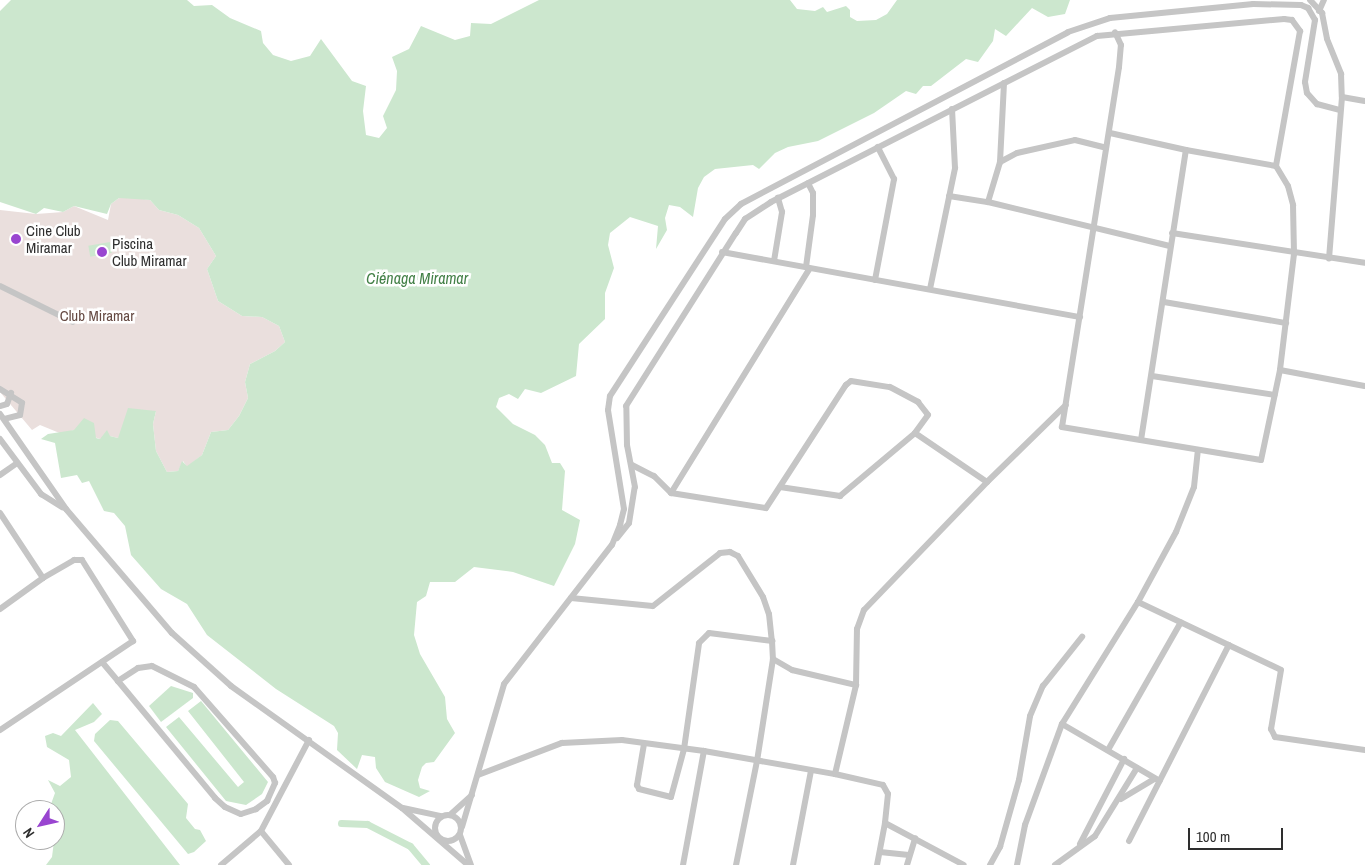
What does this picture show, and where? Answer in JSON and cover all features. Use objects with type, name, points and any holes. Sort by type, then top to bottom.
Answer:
[{"type":"street","points":[[1253,4],[1262,0]]},
{"type":"street","points":[[1310,0],[1317,5],[1328,44],[1340,70],[1342,96],[1339,110],[1329,258]]},
{"type":"street","points":[[1324,0],[1317,5],[1314,17],[1305,82],[1307,93],[1317,104],[1339,110]]},
{"type":"street","points":[[612,545],[624,509],[608,410],[610,396],[725,219],[741,204],[1083,26],[1110,18],[1253,4],[1301,4],[1314,17]]},
{"type":"street","points":[[469,865],[460,835],[504,684],[629,523],[633,510],[635,488],[625,432],[626,406],[722,252],[745,219],[778,198],[1097,36],[1115,32],[1284,19],[1297,24],[1300,30],[1276,166],[1291,196],[1294,254],[1280,370],[1261,460],[1062,427],[1106,148],[1110,133],[1121,45],[1115,32]]},
{"type":"street","points":[[988,202],[1000,162],[1004,83]]},
{"type":"street","points":[[1342,96],[1365,101]]},
{"type":"street","points":[[930,290],[955,168],[952,109]]},
{"type":"street","points":[[1110,133],[1186,150],[1276,166]]},
{"type":"street","points":[[1000,162],[1043,145],[1074,140],[1106,148]]},
{"type":"street","points":[[875,280],[894,179],[878,147]]},
{"type":"street","points":[[1141,440],[1164,302],[1170,246],[1186,150]]},
{"type":"street","points":[[671,493],[808,268],[813,193],[808,183]]},
{"type":"street","points":[[949,196],[988,202],[1170,246]]},
{"type":"street","points":[[774,262],[782,212],[778,198]]},
{"type":"street","points":[[1172,233],[1294,254],[1365,263]]},
{"type":"street","points":[[722,252],[1080,317]]},
{"type":"street","points":[[0,286],[73,322]]},
{"type":"street","points":[[1164,302],[1286,323]]},
{"type":"street","points":[[1280,370],[1365,386]]},
{"type":"street","points":[[1152,376],[1275,395]]},
{"type":"street","points":[[632,464],[654,476],[671,493],[763,509],[769,506],[780,487],[848,382],[890,387],[918,402],[928,415],[915,433],[840,496],[780,487]]},
{"type":"street","points":[[0,389],[11,393],[22,403],[23,410],[15,418],[2,417]]},
{"type":"street","points":[[0,406],[7,404],[11,393]]},
{"type":"street","points":[[835,774],[856,685],[857,629],[864,610],[987,482],[1066,406]]},
{"type":"street","points":[[2,417],[66,509],[172,633],[231,686],[402,808],[441,839],[469,865]]},
{"type":"street","points":[[915,433],[987,482]]},
{"type":"street","points":[[0,439],[16,464],[41,494],[66,509]]},
{"type":"street","points":[[1017,865],[1026,825],[1062,724],[1138,602],[1176,532],[1194,487],[1198,450]]},
{"type":"street","points":[[0,475],[16,464]]},
{"type":"street","points":[[0,514],[43,578]]},
{"type":"street","points":[[571,598],[653,606],[720,553],[730,552],[738,556],[763,597],[769,614],[774,659],[757,761],[736,865]]},
{"type":"street","points":[[0,609],[43,578],[74,560],[82,560],[133,641],[0,730]]},
{"type":"street","points":[[1138,602],[1282,670],[1271,729],[1275,737],[1365,750]]},
{"type":"street","points":[[1108,750],[1181,622]]},
{"type":"street","points":[[644,744],[637,784],[639,789],[671,797],[684,749],[700,643],[709,633],[772,641]]},
{"type":"street","points":[[990,865],[1000,847],[1019,780],[1030,716],[1043,686],[1082,638]]},
{"type":"street","points":[[1129,841],[1157,780],[1229,645]]},
{"type":"street","points":[[774,659],[792,670],[856,685]]},
{"type":"street","points":[[102,662],[118,681],[225,808],[241,814],[256,809],[267,801],[275,783],[273,777],[194,688],[152,666],[138,668],[118,681]]},
{"type":"street","points":[[1062,724],[1157,780]]},
{"type":"street","points":[[221,865],[261,831],[309,740]]},
{"type":"street","points":[[478,774],[562,743],[622,740],[704,751],[883,784],[888,794],[877,865]]},
{"type":"street","points":[[683,865],[704,751]]},
{"type":"street","points":[[1080,844],[1124,759]]},
{"type":"street","points":[[1055,865],[1080,844],[1095,836],[1120,800],[1137,768]]},
{"type":"street","points":[[793,865],[811,771]]},
{"type":"street","points":[[1120,800],[1157,780]]},
{"type":"street","points":[[402,808],[441,816],[451,814],[473,794]]},
{"type":"street","points":[[451,814],[460,821],[462,827]]},
{"type":"street","points":[[441,816],[434,827],[441,839],[451,841],[460,835]]},
{"type":"street","points":[[885,823],[964,865]]},
{"type":"street","points":[[261,831],[289,865]]},
{"type":"street","points":[[907,865],[915,838]]},
{"type":"street","points":[[880,852],[909,855]]},
{"type":"green space","name":"Club Miramar","points":[[131,197],[150,200],[159,210],[178,215],[199,228],[216,256],[207,269],[218,301],[242,316],[262,317],[279,326],[285,342],[275,351],[250,364],[245,382],[248,398],[239,416],[228,430],[211,432],[202,455],[187,467],[183,461],[178,471],[167,472],[156,451],[153,424],[156,411],[118,438],[110,436],[100,439],[74,430],[62,434],[40,425],[32,430],[0,392],[0,210],[36,214],[63,212],[74,206],[108,220],[111,204],[119,198]]},
{"type":"water","name":"Ciénaga Miramar","points":[[11,0],[187,0],[194,6],[212,5],[230,18],[261,31],[263,43],[273,55],[291,61],[310,56],[321,39],[352,81],[366,86],[363,111],[366,135],[379,138],[387,128],[383,116],[396,90],[397,71],[392,57],[409,49],[421,26],[455,40],[470,36],[471,23],[491,24],[539,0],[790,0],[797,9],[815,11],[823,7],[827,12],[846,6],[850,10],[850,17],[857,21],[876,20],[887,14],[897,0],[1070,0],[1065,14],[1048,17],[1032,8],[1006,36],[995,29],[993,41],[978,62],[966,59],[931,86],[923,86],[916,94],[906,91],[874,113],[818,141],[788,147],[775,153],[759,169],[753,165],[715,169],[704,177],[698,188],[693,217],[680,207],[669,205],[665,218],[667,230],[656,249],[658,226],[630,217],[610,233],[608,245],[614,268],[605,293],[605,319],[579,344],[576,376],[541,393],[525,389],[518,399],[509,394],[499,398],[496,407],[513,424],[535,435],[545,445],[552,463],[560,463],[565,471],[562,510],[580,520],[575,544],[554,586],[513,572],[474,567],[455,582],[430,582],[426,596],[417,602],[414,635],[420,654],[445,697],[447,719],[455,733],[434,762],[426,763],[422,767],[418,780],[420,788],[430,791],[419,797],[385,782],[376,768],[375,757],[362,755],[357,769],[337,750],[338,733],[334,726],[276,689],[207,635],[187,604],[161,589],[131,555],[125,526],[114,513],[104,511],[89,481],[82,483],[77,475],[61,478],[55,443],[41,439],[48,434],[74,430],[84,418],[94,423],[96,438],[100,439],[107,430],[110,436],[118,438],[128,408],[156,411],[153,424],[156,451],[167,472],[178,471],[182,461],[187,466],[202,455],[211,432],[228,430],[239,416],[248,398],[245,382],[250,364],[275,351],[285,342],[279,326],[262,317],[242,316],[218,301],[207,269],[216,256],[199,228],[178,215],[159,210],[150,200],[119,198],[111,204],[107,214],[74,206],[63,212],[44,208],[36,214],[0,202],[0,11]]},
{"type":"water","points":[[110,242],[112,253],[90,257],[88,246]]},
{"type":"water","points":[[171,686],[193,693],[193,698],[161,722],[149,706]]},
{"type":"water","points":[[201,701],[268,782],[262,794],[246,805],[226,801],[166,727],[179,717],[238,787],[244,782],[188,711]]},
{"type":"water","points":[[93,703],[102,714],[94,722],[75,730],[180,865],[46,865],[52,857],[53,850],[65,850],[65,800],[52,800],[55,793],[48,780],[60,786],[71,777],[69,760],[47,747],[45,736],[53,733],[61,736]]},
{"type":"water","points":[[110,720],[118,721],[188,804],[186,818],[195,829],[200,830],[206,841],[194,852],[188,854],[94,741],[95,734]]},
{"type":"waterway","points":[[341,823],[367,824],[410,846],[426,865]]},
{"type":"place","name":"Cine Club Miramar","points":[[16,239]]},
{"type":"place","name":"Piscina Club Miramar","points":[[102,252]]}]
